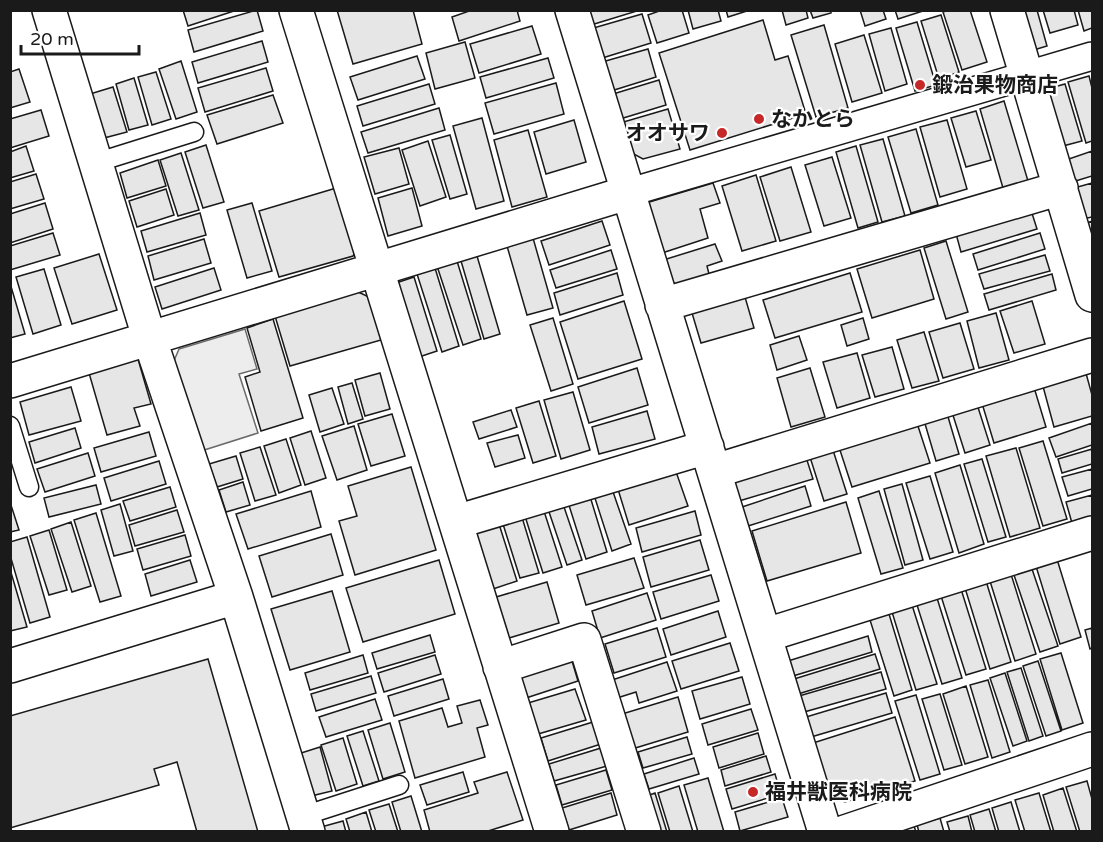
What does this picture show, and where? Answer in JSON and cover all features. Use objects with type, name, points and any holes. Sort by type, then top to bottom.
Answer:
[{"type":"street","points":[[49,10],[149,337],[236,597],[306,824]]},
{"type":"street","points":[[296,10],[552,831]]},
{"type":"street","points":[[572,10],[825,831]]},
{"type":"street","points":[[1007,10],[1091,285]]},
{"type":"street","points":[[10,381],[376,268],[1092,56]]},
{"type":"street","points":[[662,305],[1061,188]]},
{"type":"street","points":[[456,522],[711,459],[1092,355]]},
{"type":"street","points":[[766,636],[1092,533]]},
{"type":"street","points":[[10,666],[236,597]]},
{"type":"street","points":[[500,667],[584,640],[644,831]]},
{"type":"street","points":[[845,831],[1092,749]]},
{"type":"lane","points":[[95,163],[194,132]]},
{"type":"lane","points":[[10,426],[29,487]]},
{"type":"lane","points":[[306,824],[399,785]]},
{"type":"shaded area","points":[[245,329],[257,369],[239,374],[258,433],[198,452],[173,363],[179,349]]},
{"type":"building","points":[[183,10],[237,10],[188,26]]},
{"type":"building","points":[[257,10],[263,31],[194,52],[188,30]]},
{"type":"building","points":[[337,10],[413,10],[422,44],[353,64]]},
{"type":"building","points":[[472,10],[517,10],[520,21],[459,41],[452,17]]},
{"type":"building","points":[[587,10],[637,10],[637,11],[591,25]]},
{"type":"building","points":[[662,10],[682,10],[689,33],[657,43],[648,15]]},
{"type":"building","points":[[688,10],[718,10],[721,21],[693,29]]},
{"type":"building","points":[[726,10],[750,10],[728,17]]},
{"type":"building","points":[[782,10],[806,10],[808,18],[786,25]]},
{"type":"building","points":[[810,10],[831,10],[831,13],[813,18]]},
{"type":"building","points":[[860,10],[883,10],[886,19],[865,26]]},
{"type":"building","points":[[895,10],[926,10],[898,19]]},
{"type":"building","points":[[970,10],[987,62],[962,70],[943,12]]},
{"type":"building","points":[[1015,10],[1037,10],[1047,46],[1027,52]]},
{"type":"building","points":[[1043,10],[1074,10],[1078,25],[1050,33]]},
{"type":"building","points":[[1078,10],[1092,10],[1092,28],[1084,31]]},
{"type":"building","points":[[642,14],[651,43],[599,59],[590,29]]},
{"type":"building","points":[[941,15],[959,72],[939,79],[921,21]]},
{"type":"building","points":[[763,20],[775,60],[788,56],[806,114],[690,150],[659,53]]},
{"type":"building","points":[[917,22],[936,85],[915,91],[896,28]]},
{"type":"building","points":[[824,25],[848,108],[816,117],[791,35]]},
{"type":"building","points":[[532,26],[541,54],[479,73],[470,44]]},
{"type":"building","points":[[891,28],[907,84],[885,91],[869,34]]},
{"type":"building","points":[[864,35],[882,93],[852,102],[835,44]]},
{"type":"building","points":[[262,41],[268,62],[198,83],[192,62]]},
{"type":"building","points":[[465,42],[475,78],[435,89],[426,53]]},
{"type":"building","points":[[648,49],[656,77],[611,91],[602,62]]},
{"type":"building","points":[[417,56],[425,79],[358,100],[350,77]]},
{"type":"building","points":[[548,58],[554,78],[486,98],[480,77]]},
{"type":"building","points":[[181,61],[197,112],[176,119],[159,69]]},
{"type":"building","points":[[266,68],[273,91],[205,112],[198,88]]},
{"type":"building","points":[[19,69],[30,102],[10,108],[10,72]]},
{"type":"building","points":[[156,72],[171,119],[152,125],[138,77]]},
{"type":"building","points":[[1089,76],[1092,88],[1092,141],[1086,143],[1068,82]]},
{"type":"building","points":[[134,78],[148,125],[129,130],[116,84]]},
{"type":"building","points":[[659,80],[666,105],[620,119],[613,94]]},
{"type":"building","points":[[556,83],[564,114],[494,134],[485,103]]},
{"type":"building","points":[[429,84],[435,104],[363,126],[357,106]]},
{"type":"building","points":[[1065,84],[1082,141],[1059,147],[1043,90]]},
{"type":"building","points":[[113,87],[127,132],[104,138],[90,94]]},
{"type":"building","points":[[273,95],[283,123],[217,144],[207,115]]},
{"type":"building","points":[[1004,101],[1028,181],[1003,188],[980,109]]},
{"type":"building","points":[[439,108],[445,130],[368,153],[361,132]]},
{"type":"building","points":[[668,109],[680,149],[643,159],[628,151],[620,123]]},
{"type":"building","points":[[41,110],[49,136],[10,148],[10,119]]},
{"type":"building","points":[[976,111],[991,160],[966,167],[951,118]]},
{"type":"building","points":[[482,118],[504,201],[476,209],[453,126]]},
{"type":"building","points":[[574,120],[586,162],[546,174],[534,132]]},
{"type":"building","points":[[947,120],[967,189],[940,197],[920,127]]},
{"type":"building","points":[[916,129],[938,205],[911,213],[888,137]]},
{"type":"building","points":[[528,130],[547,197],[512,207],[494,140]]},
{"type":"building","points":[[450,135],[467,194],[450,199],[432,140]]},
{"type":"building","points":[[883,139],[905,216],[882,222],[860,145]]},
{"type":"building","points":[[428,141],[446,197],[420,206],[402,150]]},
{"type":"building","points":[[206,145],[224,202],[203,208],[185,152]]},
{"type":"building","points":[[26,146],[34,171],[10,178],[10,152]]},
{"type":"building","points":[[856,146],[878,222],[858,228],[836,152]]},
{"type":"building","points":[[399,148],[409,184],[375,194],[364,157]]},
{"type":"building","points":[[1092,151],[1092,176],[1069,183],[1063,161]]},
{"type":"building","points":[[181,153],[199,210],[178,216],[160,160]]},
{"type":"building","points":[[832,157],[851,218],[824,226],[805,165]]},
{"type":"building","points":[[158,160],[166,186],[127,198],[120,173]]},
{"type":"building","points":[[791,167],[811,232],[780,241],[760,177]]},
{"type":"building","points":[[36,174],[44,199],[10,209],[10,182]]},
{"type":"building","points":[[756,175],[776,241],[742,251],[722,186]]},
{"type":"building","points":[[713,183],[720,203],[700,209],[708,238],[662,253],[646,203]]},
{"type":"building","points":[[1092,183],[1092,217],[1083,219],[1074,188]]},
{"type":"building","points":[[343,186],[359,244],[353,256],[279,277],[259,211]]},
{"type":"building","points":[[412,188],[422,226],[388,236],[378,198]]},
{"type":"building","points":[[166,189],[174,215],[137,227],[129,201]]},
{"type":"building","points":[[45,203],[53,229],[10,243],[10,214]]},
{"type":"building","points":[[252,203],[272,271],[247,278],[227,210]]},
{"type":"building","points":[[1030,207],[1037,229],[961,252],[955,230]]},
{"type":"building","points":[[200,213],[206,235],[147,252],[141,231]]},
{"type":"building","points":[[602,221],[610,245],[549,265],[541,241]]},
{"type":"building","points":[[1092,221],[1092,254],[1084,224]]},
{"type":"building","points":[[53,233],[60,255],[10,270],[10,246]]},
{"type":"building","points":[[1040,233],[1045,249],[978,270],[973,254]]},
{"type":"building","points":[[533,238],[553,308],[527,315],[507,246]]},
{"type":"building","points":[[204,239],[211,263],[154,280],[148,256]]},
{"type":"building","points":[[946,241],[968,312],[946,319],[924,248]]},
{"type":"building","points":[[715,244],[722,261],[707,266],[710,278],[669,292],[660,261]]},
{"type":"building","points":[[611,250],[617,269],[556,288],[550,270]]},
{"type":"building","points":[[920,250],[934,299],[872,318],[857,269]]},
{"type":"building","points":[[99,254],[117,310],[72,324],[54,268]]},
{"type":"building","points":[[1045,255],[1050,271],[984,289],[979,274]]},
{"type":"building","points":[[477,256],[500,334],[484,339],[461,261]]},
{"type":"building","points":[[457,261],[481,339],[463,345],[437,266]]},
{"type":"building","points":[[214,268],[221,290],[162,309],[155,287]]},
{"type":"building","points":[[435,268],[459,346],[442,352],[417,274]]},
{"type":"building","points":[[44,269],[61,325],[33,334],[16,277]]},
{"type":"building","points":[[617,273],[623,295],[560,315],[554,293]]},
{"type":"building","points":[[850,273],[862,312],[775,338],[763,300]]},
{"type":"building","points":[[1052,274],[1056,290],[989,310],[984,294]]},
{"type":"building","points":[[414,277],[437,351],[419,357],[396,283]]},
{"type":"building","points":[[10,283],[25,334],[10,338]]},
{"type":"building","points":[[356,291],[369,297],[381,340],[290,366],[275,316]]},
{"type":"building","points":[[745,297],[754,328],[701,343],[692,313]]},
{"type":"building","points":[[624,301],[642,359],[578,379],[560,322]]},
{"type":"building","points":[[1032,301],[1045,344],[1014,353],[1000,311]]},
{"type":"building","points":[[996,313],[1009,360],[979,368],[967,321]]},
{"type":"building","points":[[553,318],[573,384],[551,391],[530,325]]},
{"type":"building","points":[[863,318],[869,339],[847,346],[841,325]]},
{"type":"building","points":[[273,319],[303,418],[261,431],[245,377],[260,372],[247,328]]},
{"type":"building","points":[[960,323],[974,369],[943,378],[929,332]]},
{"type":"building","points":[[924,332],[939,381],[912,388],[897,340]]},
{"type":"building","points":[[799,336],[807,360],[777,370],[770,345]]},
{"type":"building","points":[[892,347],[904,389],[875,397],[862,355]]},
{"type":"building","points":[[857,353],[870,398],[837,408],[823,362]]},
{"type":"building","points":[[138,359],[151,404],[134,408],[140,426],[107,435],[89,373]]},
{"type":"building","points":[[1084,366],[1092,395],[1092,416],[1054,427],[1041,379]]},
{"type":"building","points":[[637,368],[648,405],[589,423],[578,387]]},
{"type":"building","points":[[810,368],[825,417],[791,427],[777,378]]},
{"type":"building","points":[[380,373],[390,409],[365,416],[355,380]]},
{"type":"building","points":[[352,383],[363,419],[348,424],[338,387]]},
{"type":"building","points":[[1033,384],[1046,427],[994,443],[981,400]]},
{"type":"building","points":[[71,387],[81,421],[29,435],[20,402]]},
{"type":"building","points":[[332,388],[344,424],[320,432],[309,395]]},
{"type":"building","points":[[573,392],[590,450],[561,459],[544,400]]},
{"type":"building","points":[[539,401],[556,456],[533,463],[516,408]]},
{"type":"building","points":[[976,401],[990,445],[965,453],[951,409]]},
{"type":"building","points":[[511,410],[517,427],[479,439],[473,422]]},
{"type":"building","points":[[946,410],[959,454],[936,461],[923,417]]},
{"type":"building","points":[[647,411],[655,439],[599,454],[592,427]]},
{"type":"building","points":[[392,414],[405,456],[371,466],[358,424]]},
{"type":"building","points":[[916,420],[930,463],[852,487],[838,444]]},
{"type":"building","points":[[1092,423],[1092,445],[1056,457],[1049,438]]},
{"type":"building","points":[[354,426],[367,470],[337,480],[322,436]]},
{"type":"building","points":[[75,428],[81,448],[35,463],[29,442]]},
{"type":"building","points":[[311,431],[326,478],[305,485],[290,438]]},
{"type":"building","points":[[149,432],[156,456],[101,472],[94,448]]},
{"type":"building","points":[[518,435],[525,458],[495,467],[487,443]]},
{"type":"building","points":[[286,439],[301,485],[279,493],[264,446]]},
{"type":"building","points":[[1043,441],[1067,519],[1043,526],[1019,448]]},
{"type":"building","points":[[260,447],[276,495],[255,501],[240,453]]},
{"type":"building","points":[[832,447],[847,494],[824,501],[809,454]]},
{"type":"building","points":[[1016,448],[1040,528],[1010,537],[986,456]]},
{"type":"building","points":[[1092,449],[1092,464],[1062,473],[1058,459]]},
{"type":"building","points":[[88,453],[95,476],[45,492],[37,469]]},
{"type":"building","points":[[805,454],[813,479],[739,501],[732,476]]},
{"type":"building","points":[[236,456],[243,479],[217,487],[209,464]]},
{"type":"building","points":[[982,459],[1006,537],[988,542],[964,464]]},
{"type":"building","points":[[159,461],[166,484],[111,501],[104,478]]},
{"type":"building","points":[[960,465],[984,544],[959,553],[935,473]]},
{"type":"building","points":[[674,466],[688,506],[629,525],[617,486]]},
{"type":"building","points":[[411,467],[436,550],[355,575],[339,521],[357,516],[348,486]]},
{"type":"building","points":[[1092,469],[1092,489],[1068,496],[1062,477]]},
{"type":"building","points":[[930,476],[953,552],[930,559],[906,483]]},
{"type":"building","points":[[243,482],[250,505],[226,512],[219,490]]},
{"type":"building","points":[[902,484],[923,560],[905,565],[884,489]]},
{"type":"building","points":[[96,485],[101,504],[49,517],[44,498]]},
{"type":"building","points":[[611,486],[631,544],[612,551],[593,492]]},
{"type":"building","points":[[805,486],[811,506],[748,526],[742,507]]},
{"type":"building","points":[[170,487],[176,507],[130,521],[123,501]]},
{"type":"building","points":[[311,491],[321,527],[248,549],[236,514]]},
{"type":"building","points":[[879,491],[903,568],[881,574],[858,498]]},
{"type":"building","points":[[589,493],[607,552],[586,559],[567,499]]},
{"type":"building","points":[[1092,495],[1092,517],[1072,523],[1066,502]]},
{"type":"building","points":[[562,501],[582,560],[567,565],[547,506]]},
{"type":"building","points":[[10,502],[19,530],[10,532]]},
{"type":"building","points":[[846,502],[861,553],[767,581],[752,531]]},
{"type":"building","points":[[120,504],[133,551],[114,556],[101,510]]},
{"type":"building","points":[[543,508],[562,567],[543,573],[524,513]]},
{"type":"building","points":[[177,510],[184,532],[135,546],[129,525]]},
{"type":"building","points":[[695,511],[701,535],[642,552],[636,528]]},
{"type":"building","points":[[96,513],[121,596],[100,602],[74,520]]},
{"type":"building","points":[[521,514],[539,573],[520,578],[502,521]]},
{"type":"building","points":[[71,522],[91,586],[72,592],[51,529]]},
{"type":"building","points":[[499,524],[517,581],[493,589],[475,532]]},
{"type":"building","points":[[49,530],[67,590],[49,595],[30,536]]},
{"type":"building","points":[[331,534],[343,575],[272,597],[259,556]]},
{"type":"building","points":[[185,535],[191,556],[143,570],[137,549]]},
{"type":"building","points":[[27,537],[50,617],[30,623],[10,555],[10,542]]},
{"type":"building","points":[[700,540],[709,570],[651,587],[643,557]]},
{"type":"building","points":[[1056,556],[1081,637],[1060,644],[1035,563]]},
{"type":"building","points":[[634,558],[644,588],[586,605],[577,575]]},
{"type":"building","points":[[190,560],[197,582],[151,596],[145,574]]},
{"type":"building","points":[[439,560],[455,614],[363,642],[346,588]]},
{"type":"building","points":[[1031,566],[1058,646],[1040,652],[1013,572]]},
{"type":"building","points":[[10,569],[27,627],[10,631]]},
{"type":"building","points":[[1010,571],[1036,654],[1015,661],[989,578]]},
{"type":"building","points":[[711,575],[719,601],[661,619],[653,592]]},
{"type":"building","points":[[986,581],[1011,662],[990,669],[965,588]]},
{"type":"building","points":[[547,582],[559,623],[509,638],[496,597]]},
{"type":"building","points":[[961,589],[986,669],[966,675],[941,596]]},
{"type":"building","points":[[332,591],[350,652],[290,670],[271,609]]},
{"type":"building","points":[[647,593],[656,620],[600,638],[592,611]]},
{"type":"building","points":[[937,598],[962,678],[942,684],[917,605]]},
{"type":"building","points":[[912,605],[937,684],[916,690],[892,612]]},
{"type":"building","points":[[718,611],[726,637],[671,655],[663,629]]},
{"type":"building","points":[[889,614],[912,690],[894,696],[870,620]]},
{"type":"building","points":[[657,628],[666,657],[614,673],[605,644]]},
{"type":"building","points":[[1092,628],[1092,648],[1090,649],[1085,630]]},
{"type":"building","points":[[430,635],[435,652],[377,669],[372,653]]},
{"type":"building","points":[[868,636],[872,652],[793,676],[788,661]]},
{"type":"building","points":[[730,643],[739,671],[681,689],[672,661]]},
{"type":"building","points":[[1061,653],[1083,723],[1062,730],[1040,659]]},
{"type":"building","points":[[875,654],[880,669],[798,694],[794,679]]},
{"type":"building","points":[[363,655],[368,673],[310,690],[305,673]]},
{"type":"building","points":[[435,655],[441,674],[384,692],[378,673]]},
{"type":"building","points":[[208,659],[258,832],[197,832],[177,762],[154,769],[159,785],[10,828],[10,716]]},
{"type":"building","points":[[572,661],[578,681],[526,698],[519,678]]},
{"type":"building","points":[[1038,661],[1061,731],[1046,736],[1023,666]]},
{"type":"building","points":[[667,662],[677,691],[639,703],[636,692],[617,698],[612,680]]},
{"type":"building","points":[[1021,668],[1043,736],[1029,741],[1007,672]]},
{"type":"building","points":[[881,672],[886,689],[804,712],[799,696]]},
{"type":"building","points":[[1005,673],[1027,741],[1013,746],[990,678]]},
{"type":"building","points":[[371,676],[376,693],[316,711],[311,694]]},
{"type":"building","points":[[742,677],[750,704],[700,719],[692,691]]},
{"type":"building","points":[[443,679],[449,699],[394,716],[388,696]]},
{"type":"building","points":[[988,680],[1010,752],[992,758],[970,685]]},
{"type":"building","points":[[966,686],[988,757],[965,764],[943,694]]},
{"type":"building","points":[[575,689],[586,720],[538,734],[528,703]]},
{"type":"building","points":[[886,693],[892,713],[811,737],[806,717]]},
{"type":"building","points":[[940,694],[962,765],[944,770],[922,699]]},
{"type":"building","points":[[916,695],[940,774],[920,780],[895,701]]},
{"type":"building","points":[[678,697],[688,732],[632,749],[622,714]]},
{"type":"building","points":[[375,699],[382,720],[326,737],[319,717]]},
{"type":"building","points":[[480,700],[488,725],[477,728],[485,757],[415,778],[399,721],[442,708],[448,727],[462,723],[457,706]]},
{"type":"building","points":[[751,709],[758,730],[708,745],[702,724]]},
{"type":"building","points":[[895,717],[915,781],[845,802],[828,796],[813,743]]},
{"type":"building","points":[[593,722],[601,744],[548,761],[541,738]]},
{"type":"building","points":[[390,723],[405,772],[383,779],[368,730]]},
{"type":"building","points":[[363,731],[379,781],[363,786],[347,736]]},
{"type":"building","points":[[758,733],[764,754],[719,768],[713,747]]},
{"type":"building","points":[[687,737],[692,754],[643,768],[638,752]]},
{"type":"building","points":[[343,738],[357,784],[336,791],[321,745]]},
{"type":"building","points":[[320,747],[332,791],[311,796],[298,754]]},
{"type":"building","points":[[601,748],[607,766],[554,781],[549,764]]},
{"type":"building","points":[[766,756],[771,772],[725,786],[721,770]]},
{"type":"building","points":[[694,758],[699,774],[649,789],[644,774]]},
{"type":"building","points":[[606,770],[612,790],[562,805],[556,785]]},
{"type":"building","points":[[463,772],[469,792],[427,805],[420,785]]},
{"type":"building","points":[[507,772],[523,820],[485,832],[430,832],[424,810],[478,793],[474,782]]},
{"type":"building","name":"福井獣医科病院","points":[[775,774],[781,794],[732,809],[726,789]]},
{"type":"building","points":[[708,778],[724,832],[698,832],[684,785]]},
{"type":"building","points":[[1087,781],[1092,799],[1092,832],[1080,832],[1066,787]]},
{"type":"building","points":[[679,786],[693,832],[670,832],[658,793]]},
{"type":"building","points":[[1063,788],[1077,832],[1054,832],[1043,795]]},
{"type":"building","points":[[611,793],[617,815],[569,830],[562,808]]},
{"type":"building","points":[[655,793],[667,832],[651,832],[641,798]]},
{"type":"building","points":[[1039,793],[1051,832],[1025,832],[1015,800]]},
{"type":"building","points":[[411,796],[422,832],[401,832],[392,802]]},
{"type":"building","points":[[782,798],[788,817],[740,831],[735,812]]},
{"type":"building","points":[[1011,802],[1020,832],[999,832],[992,808]]},
{"type":"building","points":[[389,804],[398,832],[376,832],[369,810]]},
{"type":"building","points":[[989,809],[996,832],[975,832],[970,815]]},
{"type":"building","points":[[366,812],[372,832],[350,832],[346,819]]},
{"type":"building","points":[[968,816],[972,832],[950,832],[947,822]]},
{"type":"building","points":[[940,818],[944,832],[919,832],[917,825]]},
{"type":"building","points":[[343,821],[346,832],[322,832],[321,827]]},
{"type":"building","points":[[914,826],[916,832],[899,832],[899,830]]},
{"type":"place","name":"鍛治果物商店","points":[[920,85]]},
{"type":"place","name":"なかとら","points":[[759,119]]},
{"type":"place","name":"オオサワ","points":[[722,133]]},
{"type":"place","name":"福井獣医科病院","points":[[753,792]]}]
